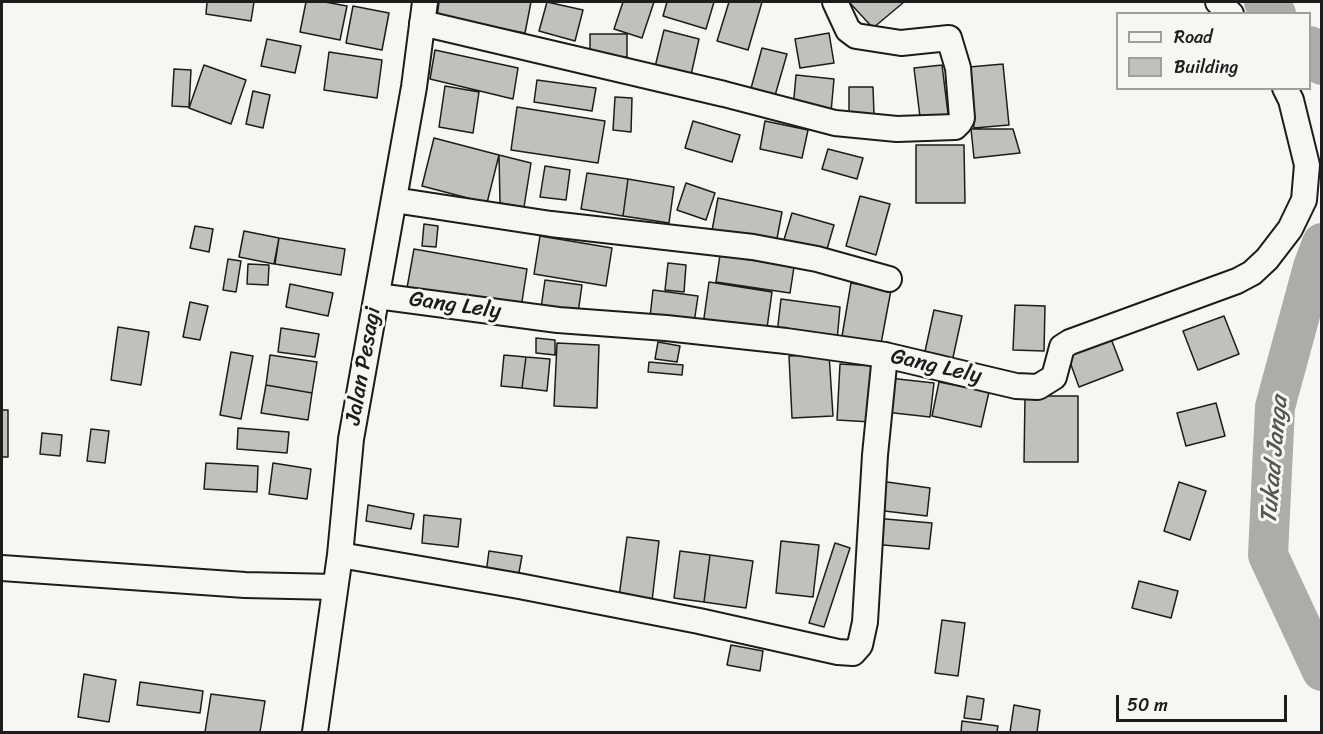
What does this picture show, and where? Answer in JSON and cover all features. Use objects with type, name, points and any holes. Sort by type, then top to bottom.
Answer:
[{"type":"street","points":[[423,12],[835,123],[897,129],[955,127],[962,118],[957,68],[949,38],[901,43],[856,36],[848,30],[835,2]]},
{"type":"street","name":"Jalan Pesagi","points":[[315,732],[339,555],[351,439],[414,87],[423,12]]},
{"type":"street","name":"Gang Lely","points":[[378,296],[558,320],[687,330],[786,341],[885,355],[1016,386],[1038,387],[1054,377],[1062,347],[1070,342],[1237,281],[1252,273],[1267,259],[1290,229],[1304,200],[1307,165],[1291,100],[1286,90]]},
{"type":"street","points":[[394,200],[551,224],[753,247],[817,259],[889,279]]},
{"type":"street","points":[[339,555],[519,586],[699,621],[838,652],[854,653],[860,645],[865,622],[885,355]]},
{"type":"street","points":[[2,568],[245,585],[335,587]]},
{"type":"building","points":[[207,2],[254,2],[251,21],[206,14]]},
{"type":"building","points":[[306,2],[325,2],[347,6],[340,40],[300,32]]},
{"type":"building","points":[[439,2],[531,2],[525,33],[437,17]]},
{"type":"building","points":[[547,2],[583,10],[575,41],[539,31]]},
{"type":"building","points":[[623,2],[654,2],[642,38],[614,29]]},
{"type":"building","points":[[667,2],[714,2],[706,29],[663,16]]},
{"type":"building","points":[[729,2],[762,2],[748,50],[717,41]]},
{"type":"building","points":[[849,2],[904,2],[873,28]]},
{"type":"building","points":[[353,6],[389,13],[382,50],[346,43]]},
{"type":"building","points":[[664,30],[699,39],[691,75],[655,67]]},
{"type":"building","points":[[829,33],[834,63],[800,68],[795,39]]},
{"type":"building","points":[[590,34],[627,34],[627,57],[590,57]]},
{"type":"building","points":[[267,39],[301,46],[295,73],[261,66]]},
{"type":"building","points":[[762,48],[787,54],[774,99],[750,92]]},
{"type":"building","points":[[435,50],[518,68],[513,99],[430,79]]},
{"type":"building","points":[[329,52],[382,60],[377,98],[324,90]]},
{"type":"building","points":[[1003,64],[1009,125],[974,128],[969,67]]},
{"type":"building","points":[[204,65],[246,80],[231,124],[189,108]]},
{"type":"building","points":[[942,65],[949,122],[921,125],[914,68]]},
{"type":"building","points":[[174,69],[191,70],[189,107],[172,106]]},
{"type":"building","points":[[796,75],[834,79],[831,112],[793,109]]},
{"type":"building","points":[[537,80],[596,88],[592,111],[534,102]]},
{"type":"building","points":[[445,86],[479,92],[473,133],[439,127]]},
{"type":"building","points":[[849,87],[873,87],[874,115],[849,116]]},
{"type":"building","points":[[253,91],[270,95],[263,128],[246,124]]},
{"type":"building","points":[[615,97],[632,98],[631,132],[613,130]]},
{"type":"building","points":[[517,107],[605,121],[598,163],[511,150]]},
{"type":"building","points":[[693,121],[740,135],[732,162],[685,148]]},
{"type":"building","points":[[765,121],[808,130],[802,158],[760,149]]},
{"type":"building","points":[[971,129],[1013,129],[1020,153],[974,158]]},
{"type":"building","points":[[434,138],[499,155],[487,203],[422,186]]},
{"type":"building","points":[[916,145],[964,145],[965,203],[916,203]]},
{"type":"building","points":[[828,149],[863,158],[857,179],[822,169]]},
{"type":"building","points":[[499,155],[531,163],[524,207],[500,203]]},
{"type":"building","points":[[545,166],[570,170],[566,200],[540,197]]},
{"type":"building","points":[[587,173],[628,179],[623,216],[581,209]]},
{"type":"building","points":[[628,179],[674,187],[669,223],[623,216]]},
{"type":"building","points":[[686,183],[715,193],[706,220],[677,210]]},
{"type":"building","points":[[860,196],[890,204],[876,255],[846,246]]},
{"type":"building","points":[[718,198],[782,212],[775,249],[711,236]]},
{"type":"building","points":[[792,213],[834,225],[825,256],[783,243]]},
{"type":"building","points":[[424,224],[438,226],[436,247],[422,246]]},
{"type":"building","points":[[195,226],[213,229],[209,252],[190,248]]},
{"type":"building","points":[[244,231],[279,238],[274,264],[239,257]]},
{"type":"building","points":[[540,236],[612,248],[606,286],[534,274]]},
{"type":"building","points":[[279,238],[345,249],[341,275],[275,264]]},
{"type":"building","points":[[414,249],[527,269],[521,308],[407,288]]},
{"type":"building","points":[[720,255],[794,267],[790,293],[716,282]]},
{"type":"building","points":[[228,259],[241,261],[236,292],[223,290]]},
{"type":"building","points":[[668,263],[686,265],[684,292],[665,290]]},
{"type":"building","points":[[248,264],[269,265],[268,285],[247,284]]},
{"type":"building","points":[[545,280],[582,285],[578,313],[541,308]]},
{"type":"building","points":[[709,282],[772,292],[766,335],[703,325]]},
{"type":"building","points":[[851,283],[891,290],[880,349],[841,342]]},
{"type":"building","points":[[290,284],[333,293],[328,316],[286,307]]},
{"type":"building","points":[[653,290],[698,296],[694,323],[650,317]]},
{"type":"building","points":[[781,299],[840,307],[837,341],[777,334]]},
{"type":"building","points":[[190,302],[208,306],[200,340],[183,337]]},
{"type":"building","points":[[1015,305],[1045,306],[1044,351],[1013,350]]},
{"type":"building","points":[[934,310],[962,316],[952,362],[924,356]]},
{"type":"building","points":[[1224,316],[1239,354],[1198,370],[1183,331]]},
{"type":"building","points":[[118,327],[149,332],[141,385],[111,380]]},
{"type":"building","points":[[281,328],[319,334],[315,357],[278,352]]},
{"type":"building","points":[[1108,331],[1123,370],[1079,387],[1065,348]]},
{"type":"building","points":[[536,338],[555,340],[555,355],[536,353]]},
{"type":"building","points":[[658,342],[680,346],[677,362],[655,359]]},
{"type":"building","points":[[557,343],[599,345],[597,408],[554,406]]},
{"type":"building","points":[[231,352],[253,356],[241,419],[220,415]]},
{"type":"building","points":[[829,354],[833,416],[792,418],[789,356]]},
{"type":"building","points":[[270,355],[317,362],[312,393],[266,385]]},
{"type":"building","points":[[504,355],[526,357],[522,388],[501,386]]},
{"type":"building","points":[[526,357],[550,359],[547,391],[522,388]]},
{"type":"building","points":[[649,362],[683,365],[682,375],[648,372]]},
{"type":"building","points":[[840,364],[874,366],[871,422],[837,420]]},
{"type":"building","points":[[889,378],[934,383],[930,417],[885,412]]},
{"type":"building","points":[[939,382],[989,392],[981,427],[932,416]]},
{"type":"building","points":[[266,385],[312,393],[308,420],[261,413]]},
{"type":"building","points":[[1025,396],[1078,396],[1078,462],[1024,462]]},
{"type":"building","points":[[1216,403],[1225,436],[1186,446],[1177,413]]},
{"type":"building","points":[[2,410],[8,410],[8,457],[2,457]]},
{"type":"building","points":[[238,428],[289,432],[287,453],[237,449]]},
{"type":"building","points":[[91,429],[109,431],[105,463],[87,461]]},
{"type":"building","points":[[42,433],[62,435],[60,456],[40,454]]},
{"type":"building","points":[[206,463],[258,466],[257,492],[204,489]]},
{"type":"building","points":[[273,463],[311,469],[307,499],[269,494]]},
{"type":"building","points":[[880,481],[930,488],[927,516],[876,510]]},
{"type":"building","points":[[1179,482],[1206,491],[1190,540],[1164,531]]},
{"type":"building","points":[[368,505],[414,514],[411,529],[366,521]]},
{"type":"building","points":[[424,515],[461,519],[458,547],[422,543]]},
{"type":"building","points":[[874,518],[932,523],[929,549],[872,544]]},
{"type":"building","points":[[627,537],[659,541],[652,601],[619,597]]},
{"type":"building","points":[[781,541],[819,545],[813,597],[776,593]]},
{"type":"building","points":[[835,543],[850,548],[824,627],[809,623]]},
{"type":"building","points":[[489,551],[522,556],[518,578],[486,573]]},
{"type":"building","points":[[680,551],[710,555],[704,602],[674,598]]},
{"type":"building","points":[[710,555],[753,561],[746,608],[704,602]]},
{"type":"building","points":[[1139,581],[1178,591],[1171,618],[1132,608]]},
{"type":"building","points":[[942,620],[965,623],[958,676],[935,673]]},
{"type":"building","points":[[731,645],[763,651],[760,671],[727,665]]},
{"type":"building","points":[[84,674],[116,680],[109,722],[78,717]]},
{"type":"building","points":[[140,682],[203,691],[200,713],[137,705]]},
{"type":"building","points":[[211,694],[265,701],[260,732],[205,732]]},
{"type":"building","points":[[967,696],[984,699],[981,720],[964,718]]},
{"type":"building","points":[[1014,705],[1040,710],[1037,732],[1010,732]]},
{"type":"building","points":[[962,721],[998,726],[997,732],[961,732]]},
{"type":"waterway","name":"Tukad Janga","points":[[1264,2],[1274,12]]},
{"type":"waterway","name":"Tukad Janga","points":[[1311,48],[1322,65]]},
{"type":"waterway","name":"Tukad Janga","points":[[1322,243],[1313,267],[1275,407],[1268,555],[1322,671]]}]
